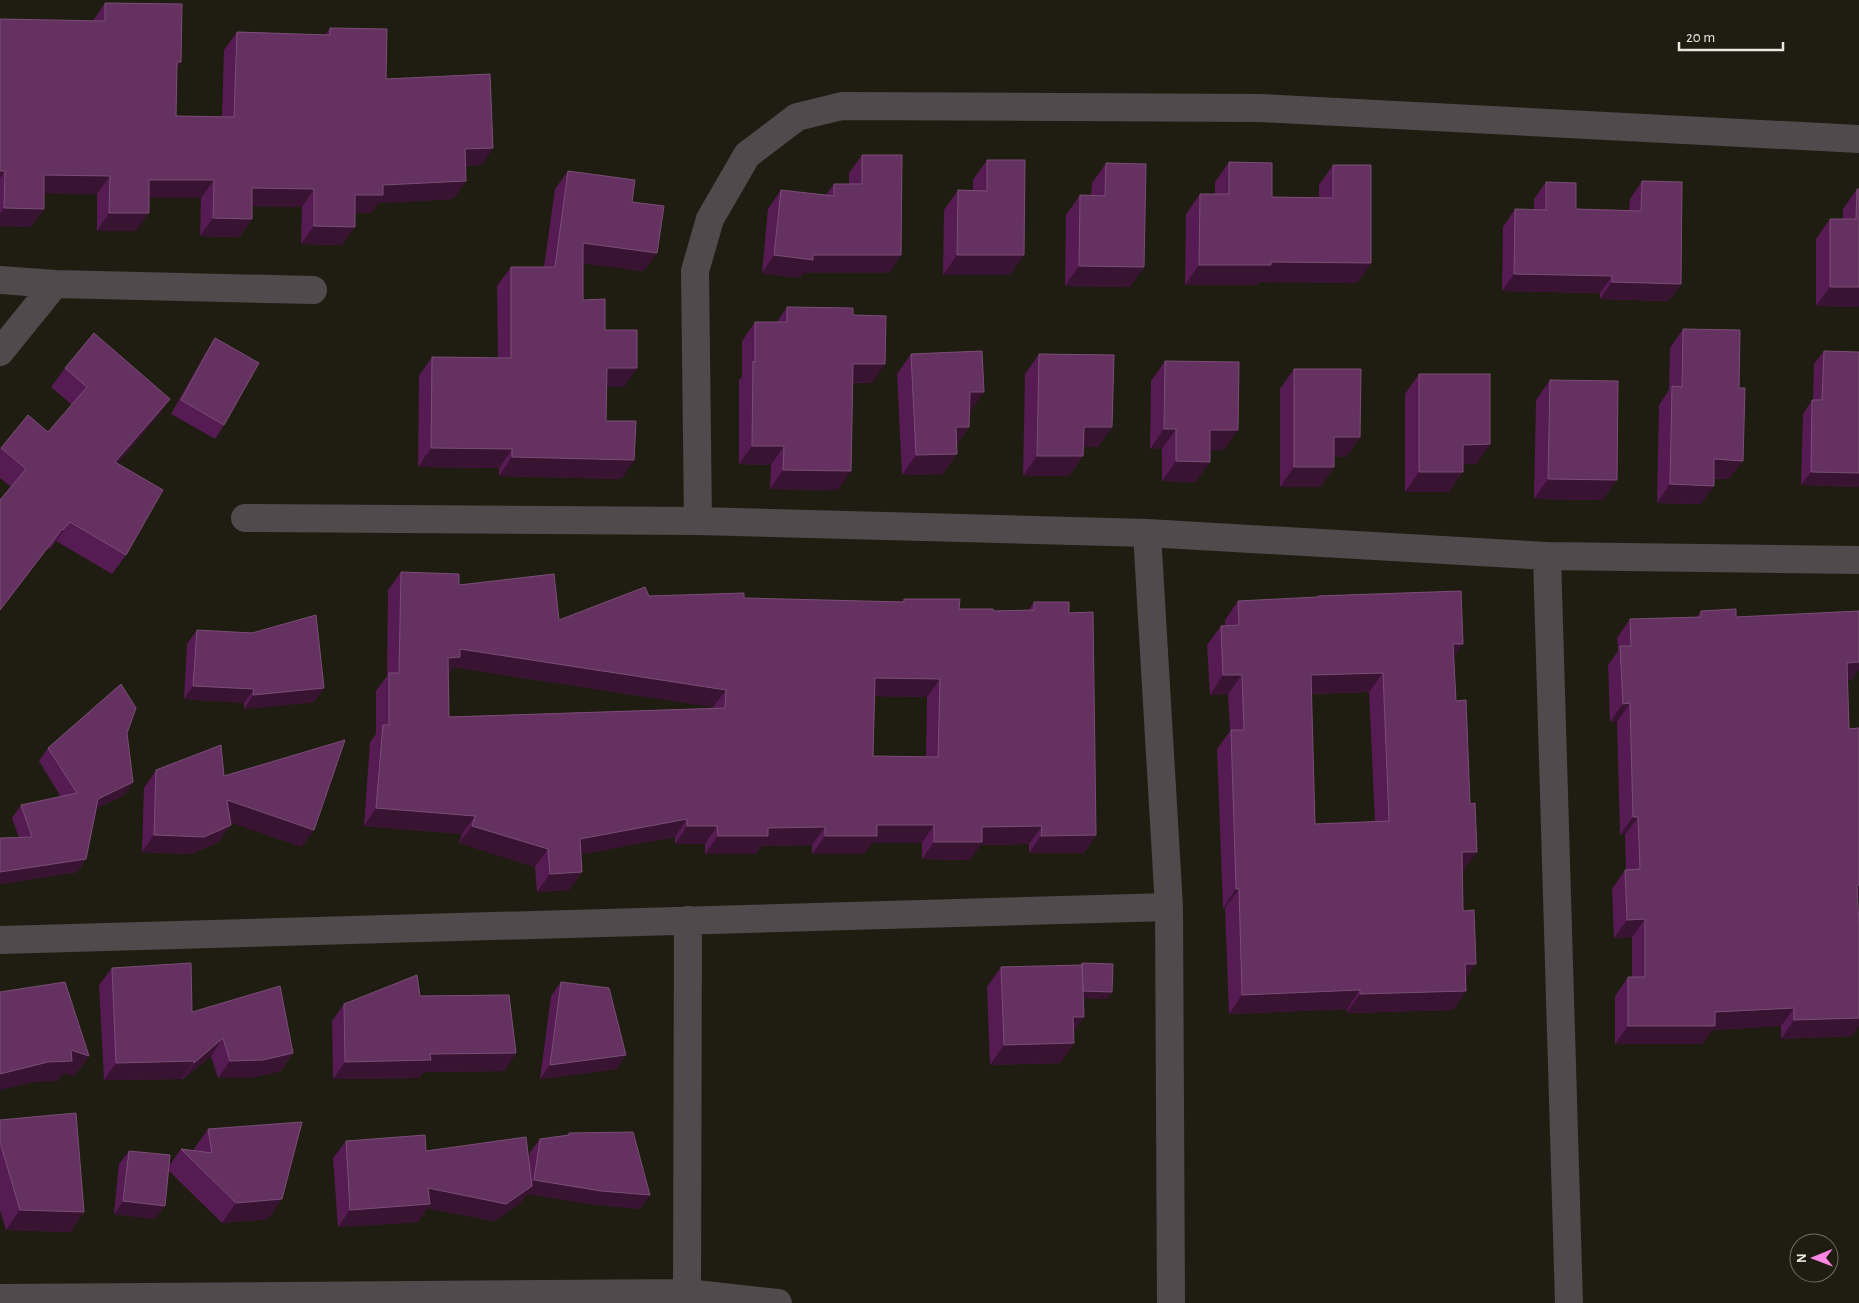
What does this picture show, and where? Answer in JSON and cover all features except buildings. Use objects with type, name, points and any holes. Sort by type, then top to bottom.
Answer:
[{"type":"street","points":[[698,521],[695,270],[710,219],[747,155],[797,117],[842,106],[1260,108],[1859,139]]},
{"type":"street","points":[[0,280],[55,284],[312,290]]},
{"type":"street","points":[[0,352],[55,284]]},
{"type":"street","points":[[245,518],[698,521],[1147,533],[1547,556],[1859,560]]},
{"type":"street","points":[[1147,533],[1169,907],[1171,1303]]},
{"type":"street","points":[[1547,556],[1568,1303]]},
{"type":"street","points":[[0,940],[1169,907]]},
{"type":"street","points":[[687,1293],[688,920]]},
{"type":"street","points":[[0,1298],[687,1293],[778,1303]]}]
